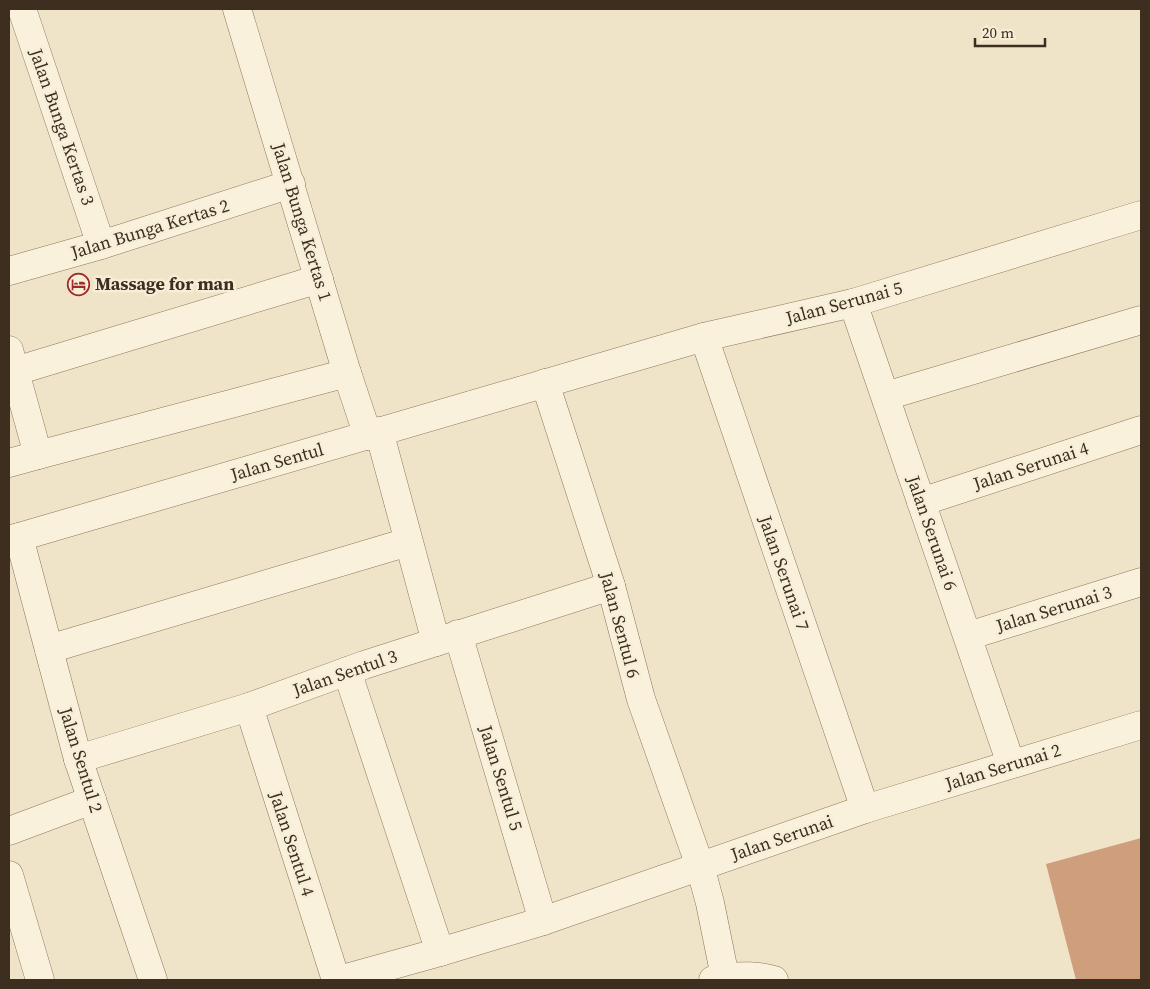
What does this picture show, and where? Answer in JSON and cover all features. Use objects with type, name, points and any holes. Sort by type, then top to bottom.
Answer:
[{"type":"street","name":"Jalan Bunga Kertas 3","points":[[22,9],[101,245]]},
{"type":"street","name":"Jalan Bunga Kertas 1","points":[[237,9],[347,373],[374,434],[408,542]]},
{"type":"street","name":"Jalan Bunga Kertas 2","points":[[9,271],[101,245],[291,184]]},
{"type":"street","name":"Jalan Serunai 5","points":[[545,383],[704,337],[853,303],[1141,215]]},
{"type":"street","points":[[38,455],[11,365],[319,279]]},
{"type":"street","name":"Jalan Serunai 6","points":[[853,303],[1011,764]]},
{"type":"street","points":[[886,396],[1141,320]]},
{"type":"street","name":"Jalan Serunai 7","points":[[704,337],[865,809]]},
{"type":"street","points":[[9,463],[347,373]]},
{"type":"street","name":"Jalan Sentul","points":[[14,539],[545,383]]},
{"type":"street","name":"Jalan Sentul 6","points":[[545,383],[611,586],[641,699],[700,866],[710,903],[719,978]]},
{"type":"street","name":"Jalan Serunai 4","points":[[921,502],[1141,430]]},
{"type":"street","name":"Jalan Sentul 2","points":[[14,539],[49,649],[78,759],[153,980]]},
{"type":"street","points":[[49,649],[408,542]]},
{"type":"street","name":"Jalan Sentul 5","points":[[408,542],[447,638],[543,921]]},
{"type":"street","name":"Jalan Serunai 3","points":[[968,636],[1141,582]]},
{"type":"street","name":"Jalan Sentul 3","points":[[78,759],[249,707],[348,671],[611,586]]},
{"type":"street","points":[[348,671],[440,952]]},
{"type":"street","name":"Jalan Sentul 4","points":[[249,707],[338,980]]},
{"type":"street","name":"Jalan Serunai 2","points":[[865,809],[1141,725]]},
{"type":"street","points":[[9,831],[92,800]]},
{"type":"street","name":"Jalan Serunai","points":[[338,980],[543,921],[865,809]]},
{"type":"street","points":[[9,876],[40,980]]},
{"type":"street","points":[[719,978],[751,976],[774,980]]},
{"type":"building","points":[[1141,838],[1141,980],[1076,980],[1046,864]]},
{"type":"place","name":"Massage for man","points":[[79,284]]}]
